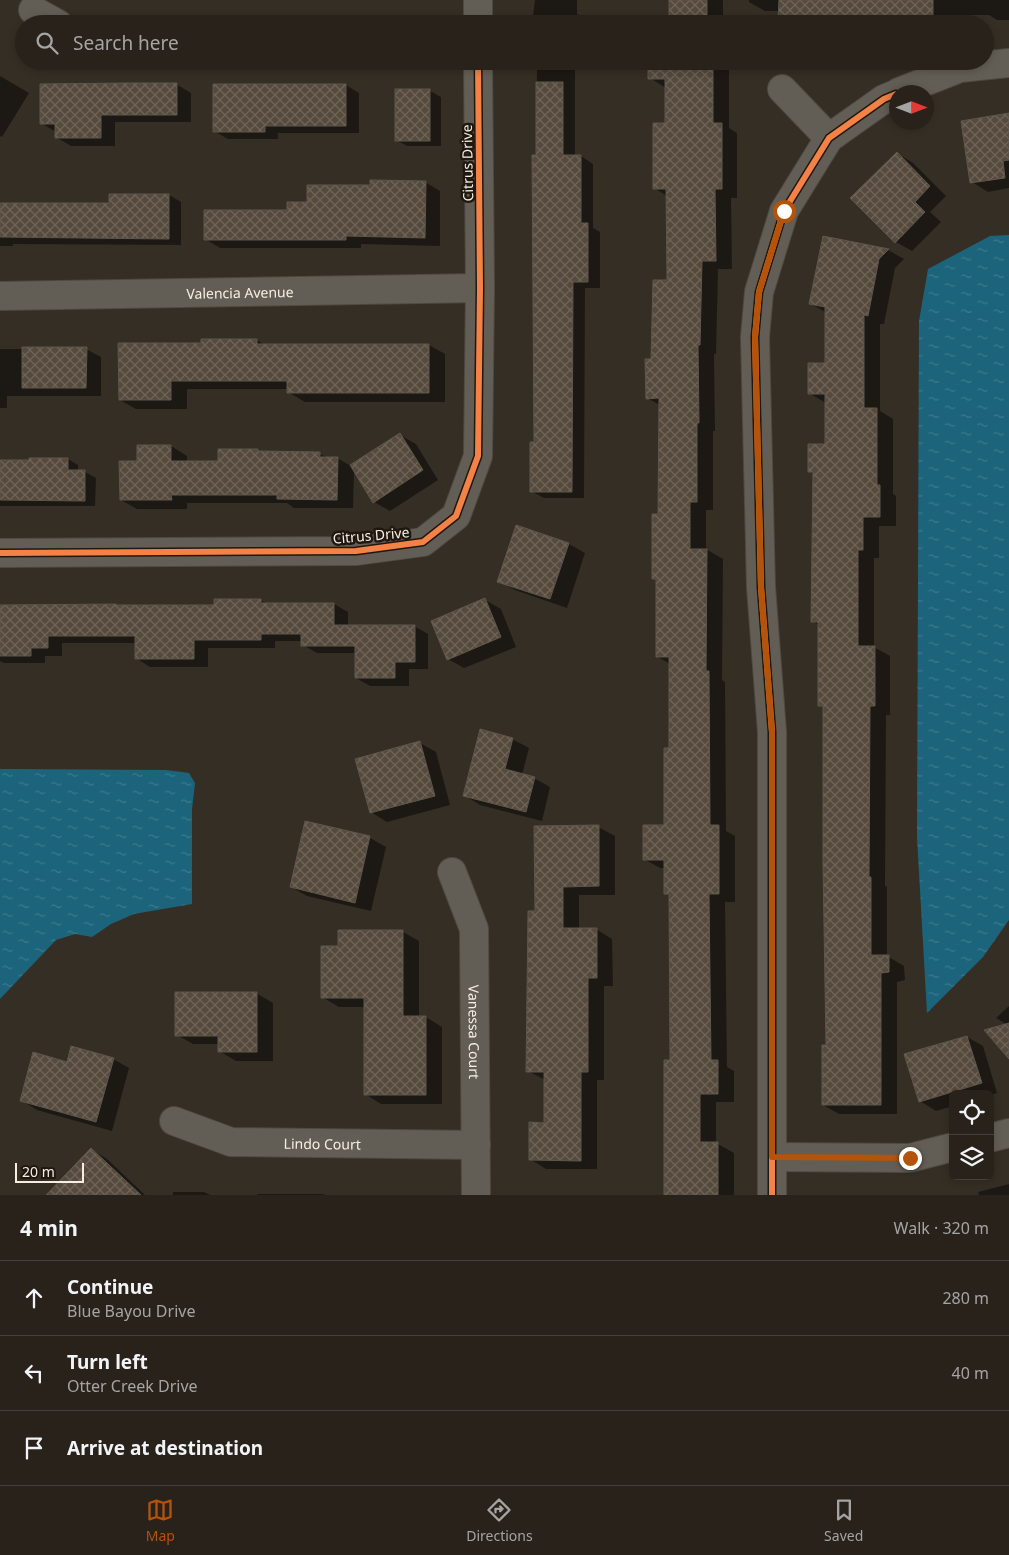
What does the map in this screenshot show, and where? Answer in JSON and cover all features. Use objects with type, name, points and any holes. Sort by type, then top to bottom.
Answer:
[{"type":"street","points":[[478,0],[478,15]]},
{"type":"street","points":[[33,10],[42,15]]},
{"type":"street","points":[[994,65],[1009,63]]},
{"type":"street","name":"Citrus Drive","points":[[0,553],[356,551],[423,542],[456,516],[478,456],[480,288],[478,70]]},
{"type":"street","points":[[918,85],[955,70]]},
{"type":"street","points":[[782,89],[830,138]]},
{"type":"street","points":[[772,1195],[772,732],[761,587],[755,337],[759,292],[784,211],[830,138],[889,97]]},
{"type":"street","name":"Valencia Avenue","points":[[0,296],[480,288]]},
{"type":"street","name":"Vanessa Court","points":[[452,872],[474,929],[476,1195]]},
{"type":"street","name":"Lindo Court","points":[[174,1121],[231,1142],[476,1145]]},
{"type":"street","points":[[994,1137],[1009,1132]]},
{"type":"street","points":[[772,1157],[910,1158],[949,1149]]},
{"type":"water","points":[[1009,235],[1009,920],[983,957],[927,1013],[917,837],[919,321],[928,269],[990,236]]},
{"type":"water","points":[[0,769],[166,770],[189,773],[195,783],[192,809],[192,904],[134,914],[111,924],[92,937],[75,934],[56,940],[0,999]]},
{"type":"building","points":[[669,0],[707,0],[707,15],[669,15]]},
{"type":"building","points":[[779,0],[933,0],[933,15],[778,15]]},
{"type":"building","points":[[648,70],[713,70],[713,123],[722,123],[722,189],[715,189],[716,261],[702,261],[700,345],[698,345],[697,502],[690,502],[690,549],[707,549],[706,671],[709,671],[710,825],[719,825],[719,894],[709,894],[711,1060],[718,1060],[718,1094],[700,1094],[700,1142],[718,1142],[718,1195],[664,1195],[664,1060],[670,1060],[669,894],[664,894],[664,860],[643,860],[643,825],[664,825],[664,748],[669,748],[669,657],[656,657],[656,579],[652,579],[652,514],[658,514],[659,398],[646,399],[645,359],[651,359],[653,280],[667,280],[666,189],[653,189],[653,123],[665,123],[665,79],[648,79]]},
{"type":"building","points":[[536,82],[563,82],[563,155],[581,155],[581,223],[588,223],[588,282],[573,282],[572,492],[530,492],[530,442],[534,442],[532,155],[536,155]]},
{"type":"building","points":[[177,83],[177,115],[101,115],[101,138],[55,138],[55,124],[40,124],[40,84]]},
{"type":"building","points":[[213,84],[346,84],[346,126],[265,126],[265,132],[213,132]]},
{"type":"building","points":[[395,89],[430,89],[430,141],[395,141]]},
{"type":"building","points":[[1009,113],[1009,160],[1003,161],[1005,178],[970,183],[961,121]]},
{"type":"building","points":[[897,152],[930,186],[915,202],[925,212],[895,243],[850,198]]},
{"type":"building","points":[[370,180],[426,181],[425,238],[346,236],[346,240],[204,240],[204,210],[287,210],[287,202],[307,202],[307,185],[370,185]]},
{"type":"building","points":[[109,194],[169,194],[169,239],[0,237],[0,203],[109,203]]},
{"type":"building","points":[[823,236],[889,249],[879,259],[868,316],[864,315],[864,408],[877,408],[877,485],[880,485],[880,517],[863,517],[863,550],[858,550],[858,646],[875,646],[875,706],[870,706],[869,877],[871,877],[871,955],[889,955],[889,972],[881,973],[881,1105],[822,1105],[822,1045],[826,1045],[823,706],[818,706],[818,622],[811,622],[813,472],[808,472],[808,444],[825,444],[825,394],[808,394],[808,363],[825,363],[825,307],[809,304]]},
{"type":"building","points":[[201,339],[257,339],[257,344],[429,344],[429,393],[287,393],[287,381],[171,381],[171,400],[119,400],[118,343],[201,343]]},
{"type":"building","points":[[22,347],[87,347],[86,388],[22,388]]},
{"type":"building","points":[[400,433],[423,470],[373,503],[350,465]]},
{"type":"building","points":[[137,445],[171,445],[171,461],[218,461],[218,449],[320,452],[320,457],[338,457],[337,500],[277,499],[277,495],[171,495],[172,500],[120,500],[119,461],[137,461]]},
{"type":"building","points":[[29,458],[68,458],[68,470],[85,470],[85,501],[0,500],[0,460],[29,460]]},
{"type":"building","points":[[516,525],[569,543],[550,599],[497,582]]},
{"type":"building","points":[[485,598],[501,637],[447,660],[431,621]]},
{"type":"building","points":[[214,599],[261,599],[261,603],[334,603],[334,625],[415,625],[415,662],[395,662],[395,678],[355,678],[355,646],[301,646],[301,634],[261,634],[261,640],[194,640],[194,659],[135,659],[135,636],[48,636],[48,648],[31,648],[31,656],[0,656],[0,605],[214,605]]},
{"type":"building","points":[[480,729],[513,738],[505,769],[535,777],[526,812],[463,796]]},
{"type":"building","points":[[420,741],[435,796],[370,813],[355,759]]},
{"type":"building","points":[[305,821],[370,836],[355,903],[290,887]]},
{"type":"building","points":[[599,825],[599,886],[563,887],[563,928],[597,928],[597,978],[588,978],[588,1072],[581,1072],[581,1161],[529,1160],[529,1122],[544,1123],[544,1072],[526,1072],[528,911],[535,911],[534,826]]},
{"type":"building","points":[[338,930],[403,930],[403,1016],[426,1016],[426,1095],[364,1095],[364,998],[321,998],[321,946],[338,946]]},
{"type":"building","points":[[175,992],[257,992],[257,1052],[218,1052],[218,1036],[175,1036]]},
{"type":"building","points":[[1009,1023],[1009,1059],[984,1030]]},
{"type":"building","points":[[967,1036],[982,1083],[959,1090],[949,1090],[949,1093],[919,1102],[904,1054]]},
{"type":"building","points":[[71,1046],[114,1058],[96,1122],[20,1101],[33,1052],[67,1062]]},
{"type":"building","points":[[91,1148],[141,1195],[46,1195]]},
{"type":"cycle path","points":[[0,553],[356,551],[423,542],[456,516],[478,456],[480,288],[478,70]]},
{"type":"cycle path","points":[[772,1195],[772,732],[761,587],[755,337],[759,292],[784,211],[829,138],[889,97]]},
{"type":"route","points":[[784,211],[759,292],[755,337],[761,587],[772,732],[772,1157],[910,1158]]}]
